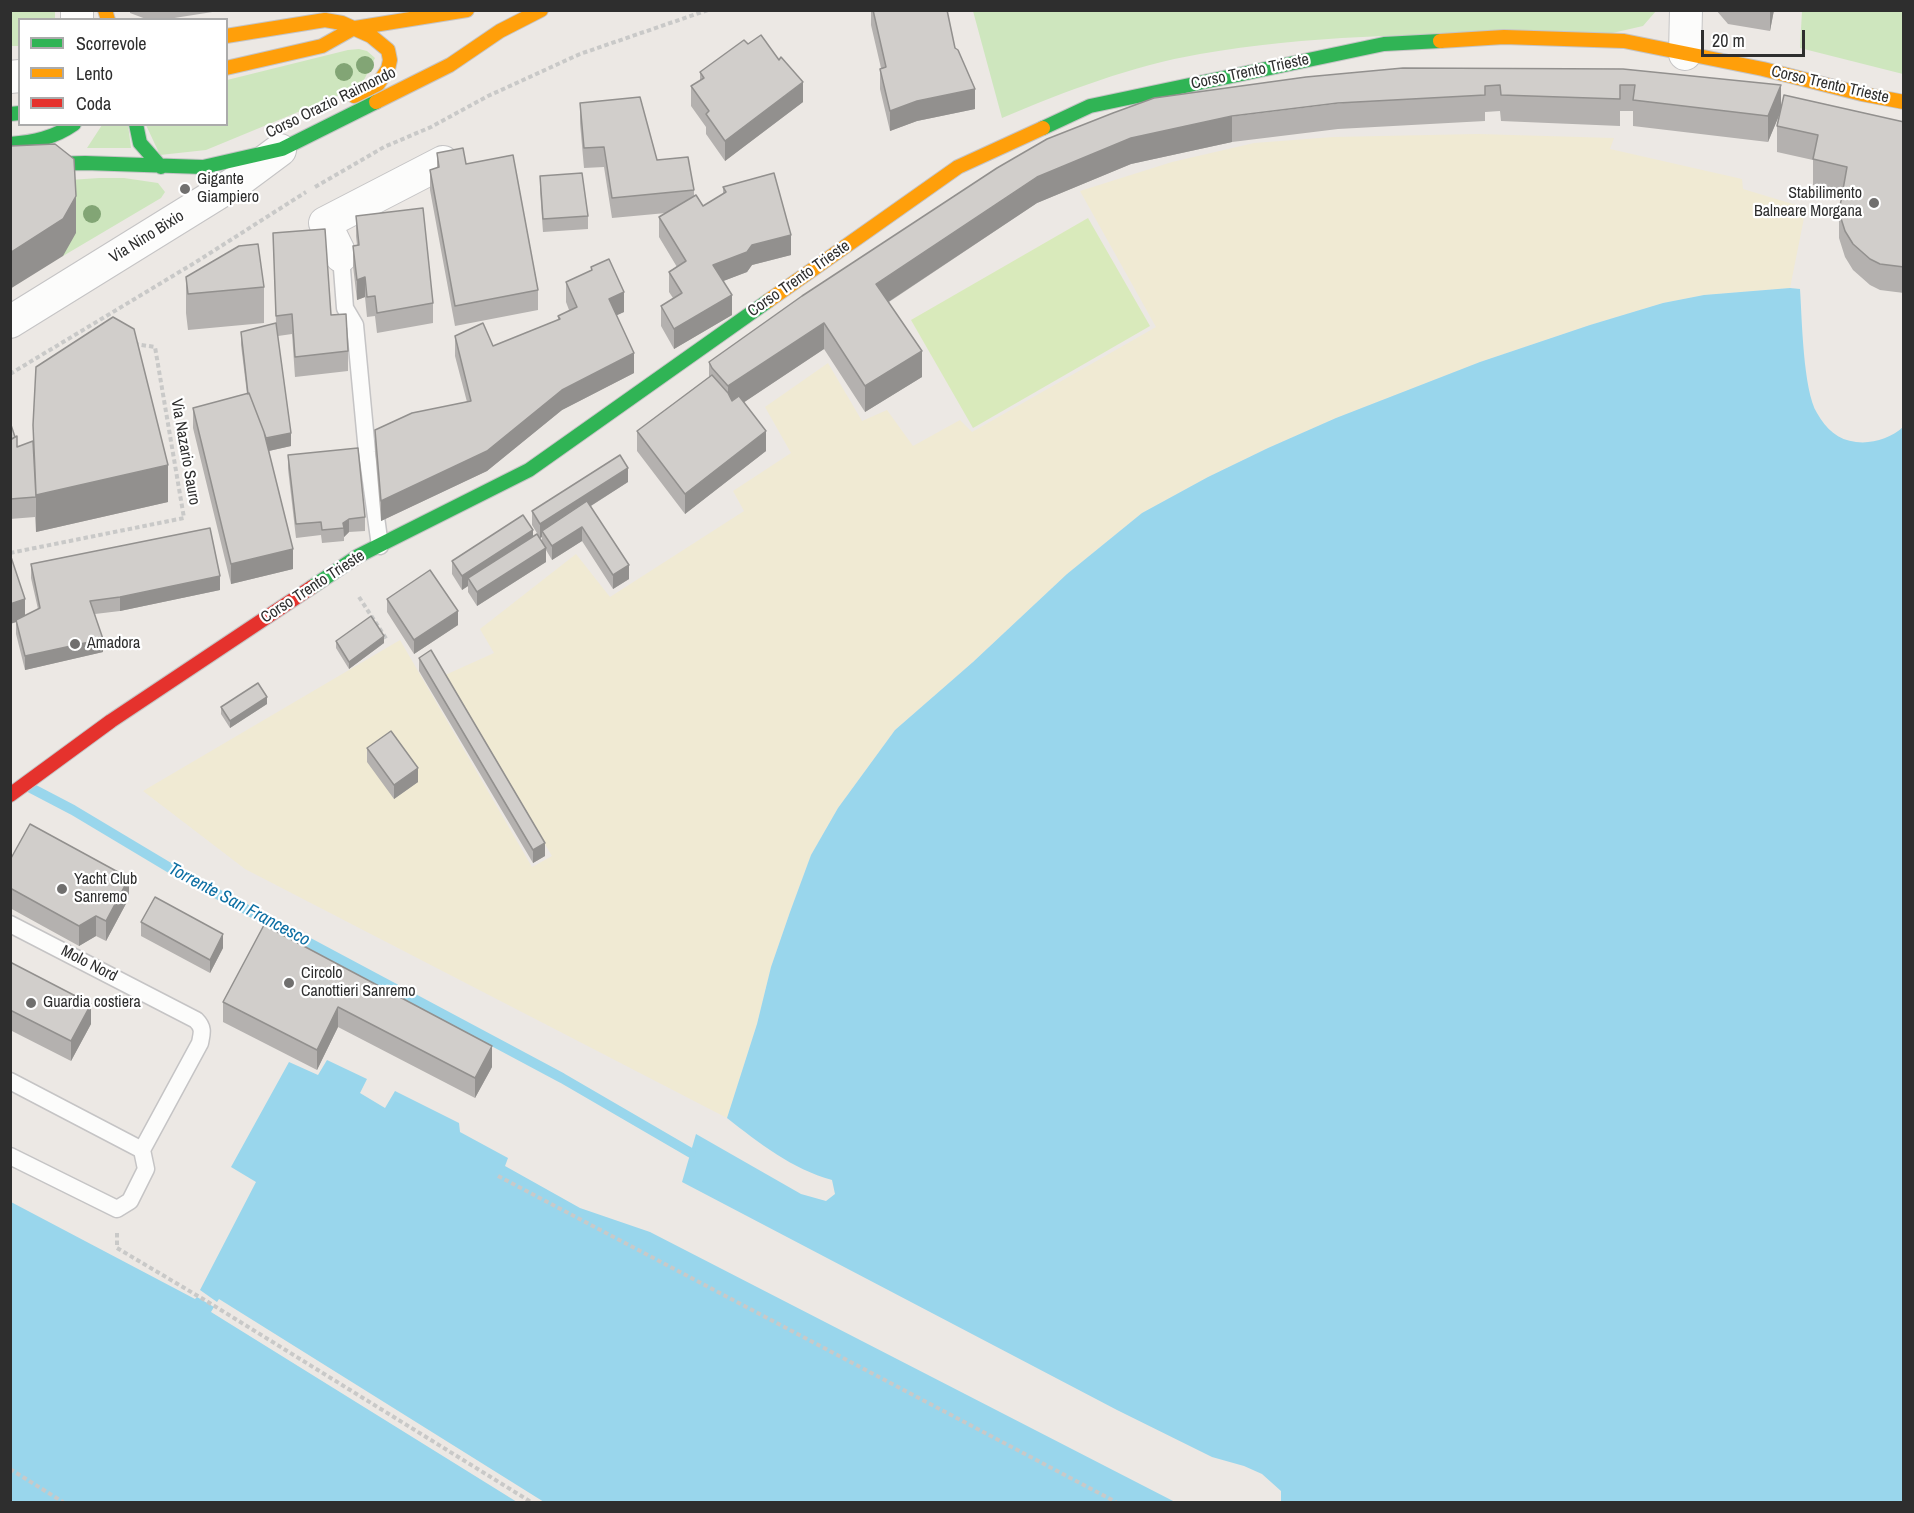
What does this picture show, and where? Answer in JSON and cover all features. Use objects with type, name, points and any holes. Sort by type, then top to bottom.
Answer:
[{"type":"street","points":[[228,54],[354,28],[467,10]]},
{"type":"street","name":"Corso Orazio Raimondo","points":[[10,165],[85,163],[203,167],[252,157],[290,136],[450,64],[500,31],[541,10]]},
{"type":"street","points":[[1685,54],[1686,10]]},
{"type":"street","points":[[228,36],[326,20],[342,22],[371,36],[388,50],[390,60],[388,69],[378,84],[338,104]]},
{"type":"street","points":[[228,68],[321,46],[354,28]]},
{"type":"street","name":"Corso Trento Trieste","points":[[10,795],[111,721],[358,556],[529,470],[958,167],[1090,106],[1384,44],[1504,37],[1624,41],[1763,69],[1904,102]]},
{"type":"street","points":[[10,144],[56,137],[71,126]]},
{"type":"street","points":[[136,126],[138,141],[144,151],[161,167]]},
{"type":"street","name":"Via Nino Bixio","points":[[10,322],[241,179],[290,136]]},
{"type":"street","points":[[341,256],[326,223],[444,162]]},
{"type":"lane","points":[[341,256],[345,308],[355,325],[367,452],[380,546]]},
{"type":"lane","name":"Molo Nord","points":[[10,924],[196,1020],[203,1029],[200,1043],[142,1150],[146,1169],[130,1201],[117,1209]]},
{"type":"lane","points":[[10,1081],[142,1150]]},
{"type":"lane","points":[[10,1156],[117,1209]]},
{"type":"path","points":[[10,374],[196,262],[296,198],[384,147],[431,127],[488,96],[580,54],[708,10]]},
{"type":"path","points":[[105,316],[111,322]]},
{"type":"path","name":"Via Nazario Sauro","points":[[10,554],[184,518],[155,347],[127,342]]},
{"type":"path","points":[[341,569],[387,640]]},
{"type":"path","points":[[498,1176],[1116,1503]]},
{"type":"path","points":[[117,1209],[117,1248],[218,1308],[531,1503]]},
{"type":"path","points":[[10,1469],[63,1503]]},
{"type":"green space","points":[[10,11],[55,11],[55,18],[18,18],[18,46],[11,46]]},
{"type":"green space","points":[[973,11],[1656,11],[1643,26],[1608,34],[1454,34],[1352,37],[1250,46],[1200,54],[1149,65],[1099,80],[1002,118]]},
{"type":"green space","points":[[1802,11],[1903,11],[1903,74],[1800,48]]},
{"type":"green space","points":[[348,50],[367,51],[375,58],[361,86],[206,150],[160,155],[146,126],[228,126],[228,80]]},
{"type":"green space","points":[[101,126],[128,126],[131,148],[87,148]]},
{"type":"green space","points":[[124,178],[158,183],[165,192],[161,198],[63,256],[55,181]]},
{"type":"green space","points":[[1088,218],[1150,326],[973,428],[911,320]]},
{"type":"sand","points":[[1478,134],[1614,138],[1610,149],[1742,179],[1743,189],[1806,208],[1790,288],[1704,295],[1663,303],[1480,362],[1336,418],[1268,448],[1142,513],[1067,574],[973,662],[895,730],[838,808],[811,855],[790,912],[771,967],[757,1024],[727,1118],[245,869],[143,791],[400,640],[532,867],[552,856],[443,676],[494,653],[480,629],[576,554],[610,597],[744,511],[733,491],[791,453],[765,407],[828,363],[862,421],[887,410],[913,446],[960,420],[972,432],[1156,327],[1080,191],[1172,162],[1254,143],[1333,137]]},
{"type":"water","points":[[1800,289],[1804,353],[1809,388],[1812,402],[1824,424],[1844,439],[1862,442],[1881,439],[1903,427],[1903,1502],[1281,1502],[1281,1491],[1262,1474],[1212,1457],[1117,1410],[682,1182],[696,1134],[801,1194],[826,1201],[835,1194],[832,1180],[790,1162],[727,1118],[757,1024],[771,967],[811,855],[838,808],[895,730],[973,662],[1067,574],[1142,513],[1268,448],[1336,418],[1480,362],[1663,303],[1704,295]]},
{"type":"water","points":[[327,1060],[367,1079],[360,1093],[385,1108],[395,1091],[459,1123],[460,1132],[508,1158],[505,1166],[580,1208],[650,1232],[1175,1502],[544,1502],[219,1299],[217,1302],[200,1290],[256,1182],[231,1167],[289,1062],[318,1075]]},
{"type":"water","points":[[11,1202],[214,1307],[211,1312],[517,1502],[11,1502]]},
{"type":"building","points":[[873,10],[947,10],[955,48],[958,50],[975,89],[917,101],[890,111],[880,69],[886,67]]},
{"type":"building","points":[[761,35],[779,60],[781,57],[803,82],[725,141],[706,114],[709,111],[691,86],[704,78],[700,72],[744,40],[748,44]]},
{"type":"building","points":[[1403,68],[1623,69],[1781,85],[1768,116],[1633,100],[1635,85],[1620,85],[1620,99],[1501,95],[1500,85],[1485,86],[1485,95],[1338,103],[1232,116],[1131,138],[1037,177],[876,284],[922,351],[865,386],[824,323],[728,386],[709,362],[802,296],[997,168],[1047,139],[1154,98],[1306,77]]},
{"type":"building","name":"Stabilimento Balneare Morgana","points":[[1784,95],[1904,122],[1904,267],[1880,264],[1870,259],[1853,244],[1845,231],[1839,212],[1847,167],[1813,159],[1818,135],[1777,126]]},
{"type":"building","points":[[640,97],[657,160],[688,157],[694,190],[612,198],[604,147],[584,148],[580,103]]},
{"type":"building","points":[[55,144],[74,159],[76,196],[63,219],[10,253],[10,146]]},
{"type":"building","points":[[463,148],[466,164],[513,155],[538,290],[455,306],[430,170],[439,167],[437,153]]},
{"type":"building","points":[[582,173],[588,216],[543,219],[540,176]]},
{"type":"building","points":[[774,173],[791,235],[752,245],[747,252],[713,265],[732,295],[674,329],[661,306],[682,293],[669,272],[686,261],[659,217],[696,195],[703,206],[726,192],[723,187]]},
{"type":"building","points":[[423,208],[433,303],[377,313],[375,296],[367,297],[365,277],[357,280],[353,246],[359,245],[356,216]]},
{"type":"building","points":[[325,229],[331,315],[346,314],[348,351],[295,357],[292,314],[276,316],[273,233]]},
{"type":"building","points":[[258,244],[264,287],[188,294],[186,277],[239,246]]},
{"type":"building","points":[[609,259],[624,292],[609,299],[634,353],[562,390],[487,451],[381,501],[375,430],[412,413],[471,401],[455,336],[483,323],[493,346],[560,319],[558,316],[577,307],[566,282]]},
{"type":"building","points":[[113,317],[134,329],[168,465],[36,495],[33,425],[36,367]]},
{"type":"building","points":[[276,323],[291,433],[266,438],[248,394],[241,332]]},
{"type":"building","points":[[712,375],[732,401],[739,396],[766,431],[685,494],[637,431]]},
{"type":"building","points":[[249,393],[264,432],[293,549],[231,564],[193,408]]},
{"type":"building","points":[[10,422],[15,437],[10,440]]},
{"type":"building","points":[[17,436],[17,447],[33,441],[36,497],[10,499],[10,440]]},
{"type":"building","points":[[358,448],[365,517],[349,519],[343,523],[344,528],[322,530],[321,522],[296,524],[288,455]]},
{"type":"building","points":[[620,455],[628,468],[540,524],[532,511]]},
{"type":"building","points":[[587,501],[629,565],[613,575],[582,527],[552,546],[542,531]]},
{"type":"building","points":[[523,515],[533,530],[462,576],[452,561]]},
{"type":"building","points":[[210,528],[220,576],[90,601],[103,639],[25,656],[16,620],[40,608],[31,564]]},
{"type":"building","points":[[537,534],[546,548],[477,592],[468,578]]},
{"type":"building","points":[[10,557],[25,599],[10,604]]},
{"type":"building","points":[[430,570],[458,611],[414,640],[387,599]]},
{"type":"building","points":[[371,616],[384,636],[349,662],[336,641]]},
{"type":"building","points":[[431,650],[545,843],[533,850],[419,658]]},
{"type":"building","points":[[258,683],[267,697],[230,721],[221,707]]},
{"type":"building","points":[[391,731],[418,768],[394,785],[367,748]]},
{"type":"building","name":"Yacht Club Sanremo","points":[[30,824],[129,878],[106,921],[96,916],[79,926],[10,888],[10,860]]},
{"type":"building","points":[[155,897],[223,934],[210,960],[141,922]]},
{"type":"building","name":"Circolo Canottieri Sanremo","points":[[264,925],[492,1046],[475,1078],[338,1007],[317,1050],[223,1002]]},
{"type":"building","points":[[10,962],[91,1004],[71,1041],[10,1010]]},
{"type":"waterway","name":"Torrente San Francesco","points":[[29,787],[73,810],[180,874],[562,1078],[691,1153]]},
{"type":"traffic: fast","points":[[1043,128],[1090,106],[1384,44],[1440,41]]},
{"type":"traffic: fast","points":[[10,165],[85,163],[203,167],[282,149],[376,102]]},
{"type":"traffic: fast","points":[[10,114],[18,113]]},
{"type":"traffic: fast","points":[[10,144],[44,138],[71,126]]},
{"type":"traffic: fast","points":[[136,126],[140,143],[161,167]]},
{"type":"traffic: fast","points":[[312,587],[358,556],[529,470],[768,301]]},
{"type":"traffic: slow","points":[[105,10],[107,18]]},
{"type":"traffic: slow","points":[[349,29],[467,10]]},
{"type":"traffic: slow","points":[[376,102],[450,65],[500,31],[541,10]]},
{"type":"traffic: slow","points":[[228,36],[325,20],[342,23],[371,36],[388,50],[390,60],[388,69],[378,84],[354,96]]},
{"type":"traffic: slow","points":[[228,68],[322,46],[354,28]]},
{"type":"traffic: slow","points":[[1440,41],[1504,37],[1624,41],[1763,69],[1904,102]]},
{"type":"traffic: slow","points":[[768,301],[958,167],[1043,128]]},
{"type":"traffic: jam","points":[[10,795],[111,721],[312,587]]},
{"type":"place","name":"Gigante Giampiero","points":[[185,189]]},
{"type":"place","name":"Stabilimento Balneare Morgana","points":[[1874,203]]},
{"type":"place","name":"Amadora","points":[[75,644]]},
{"type":"place","name":"Yacht Club Sanremo","points":[[62,889]]},
{"type":"place","name":"Circolo Canottieri Sanremo","points":[[289,983]]},
{"type":"place","name":"Guardia costiera","points":[[31,1003]]}]
